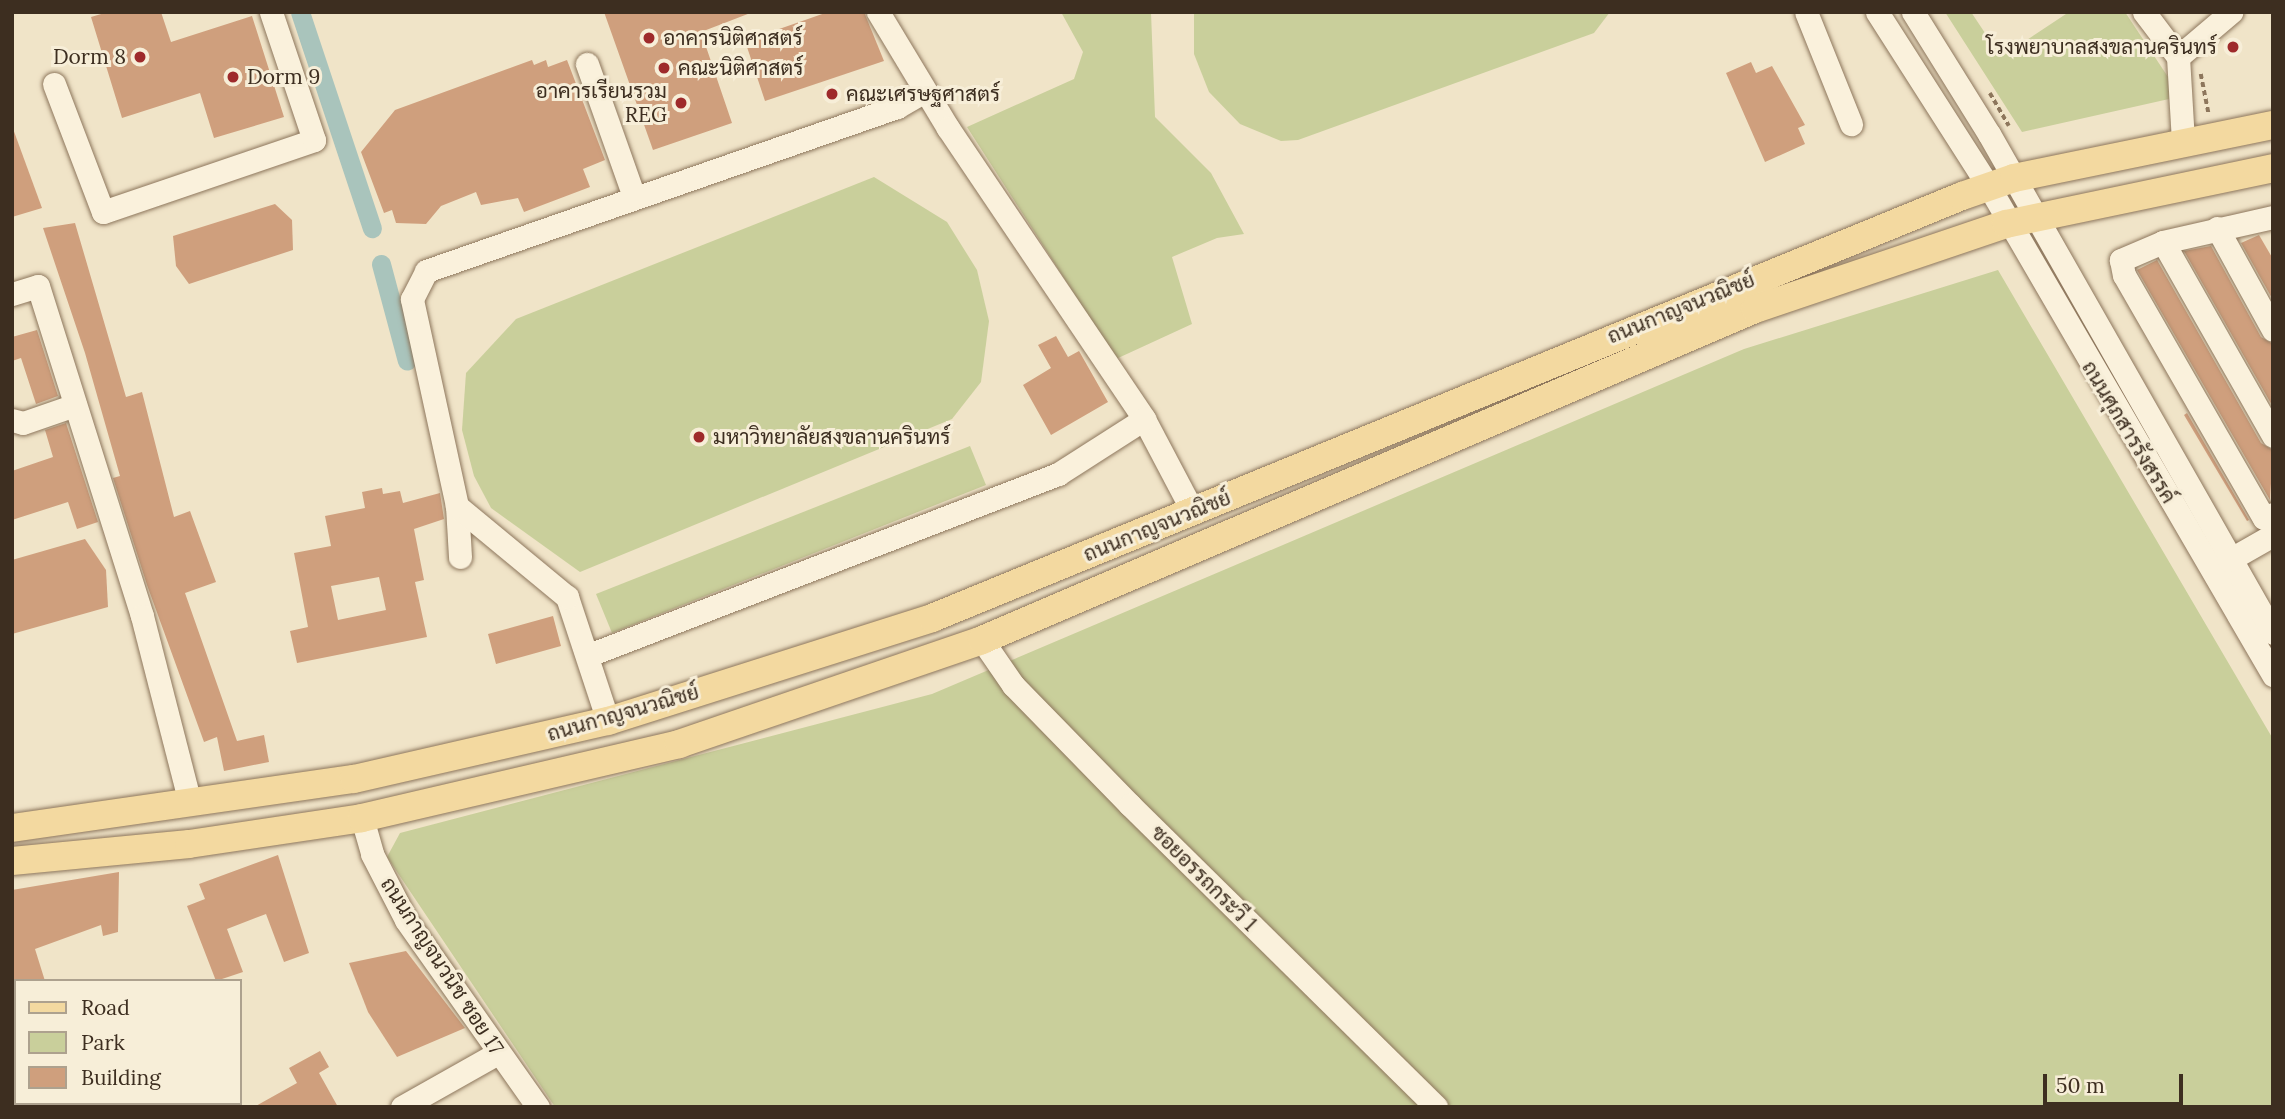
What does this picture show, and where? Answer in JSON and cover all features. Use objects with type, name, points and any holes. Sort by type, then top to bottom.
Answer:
[{"type":"main road","name":"ถนนกาญจนวณิชย์","points":[[12,828],[355,779],[608,721],[932,618],[1692,303],[2002,183],[2197,139],[2273,125]]},
{"type":"main road","name":"ถนนกาญจนวณิชย์","points":[[12,862],[189,844],[362,818],[679,744],[982,640],[1755,309],[2020,221],[2273,168]]},
{"type":"main road","points":[[1193,512],[1210,543]]},
{"type":"street","points":[[54,84],[103,212],[314,140],[271,12]]},
{"type":"street","points":[[878,12],[925,91],[1144,419],[1193,512]]},
{"type":"street","points":[[1806,12],[1851,124]]},
{"type":"street","points":[[1877,12],[2002,183]]},
{"type":"street","points":[[1913,12],[2002,183]]},
{"type":"street","points":[[2144,12],[2188,61],[2197,139]]},
{"type":"street","points":[[2188,61],[2231,12]]},
{"type":"street","points":[[587,64],[634,197]]},
{"type":"street","points":[[460,557],[457,506],[412,299],[426,271],[897,107],[925,91]]},
{"type":"street","name":"ถนนศุภสารรังสรรค์","points":[[2002,183],[2020,221],[2273,675]]},
{"type":"street","name":"ถนนศุภสารรังสรรค์","points":[[2020,221],[2273,633]]},
{"type":"street","points":[[2229,560],[2273,530],[2124,275],[2124,256],[2217,228],[2270,224]]},
{"type":"street","points":[[2217,228],[2273,330]]},
{"type":"street","points":[[2164,242],[2273,436]]},
{"type":"street","points":[[12,294],[38,286],[142,616],[190,803]]},
{"type":"street","points":[[12,420],[23,423],[75,405]]},
{"type":"street","points":[[589,655],[1058,474],[1144,419]]},
{"type":"street","points":[[457,506],[567,597],[589,655],[608,721]]},
{"type":"street","name":"ซอยอรรถกระวี 1","points":[[982,640],[1013,685],[1130,805],[1436,1107]]},
{"type":"street","name":"ถนนกาญจนวนิช ซอย 17","points":[[362,818],[372,854],[399,909],[498,1054],[538,1107]]},
{"type":"street","points":[[401,1107],[498,1054]]},
{"type":"path","points":[[2188,61],[2209,101],[2197,139]]},
{"type":"green space","points":[[1061,12],[1151,12],[1155,117],[1211,173],[1244,234],[1217,238],[1172,257],[1192,324],[1116,359],[967,127],[1074,79],[1083,52]]},
{"type":"green space","points":[[1194,12],[1610,12],[1594,33],[1298,140],[1281,141],[1240,124],[1209,92],[1194,54]]},
{"type":"green space","points":[[1945,12],[1971,12],[2001,57],[2069,12],[2125,12],[2170,80],[2169,99],[2022,132]]},
{"type":"green space","points":[[874,177],[947,222],[977,270],[989,321],[981,382],[952,419],[580,572],[491,508],[474,476],[462,430],[466,373],[516,319]]},
{"type":"green space","points":[[1998,270],[2273,739],[2273,1107],[555,1107],[387,857],[400,833],[932,694],[1744,349]]},
{"type":"green space","points":[[970,446],[986,485],[612,633],[596,594]]},
{"type":"building","points":[[108,12],[161,12],[171,42],[252,16],[284,117],[214,138],[200,93],[122,118],[91,17]]},
{"type":"building","points":[[604,12],[753,12],[701,32],[732,123],[653,150]]},
{"type":"building","points":[[828,12],[864,12],[884,61],[765,101],[745,41]]},
{"type":"building","points":[[532,60],[534,65],[546,60],[548,67],[567,60],[605,160],[583,169],[590,187],[524,212],[518,198],[481,205],[476,192],[441,206],[426,224],[396,223],[392,210],[384,213],[361,152],[395,110]]},
{"type":"building","points":[[1751,62],[1756,73],[1772,66],[1805,125],[1798,128],[1805,144],[1765,162],[1726,73]]},
{"type":"building","points":[[12,126],[42,208],[12,217]]},
{"type":"building","points":[[275,204],[292,220],[293,250],[189,284],[176,266],[173,236]]},
{"type":"building","points":[[75,223],[126,397],[142,392],[174,517],[190,511],[216,582],[185,593],[237,741],[264,735],[269,762],[224,771],[217,737],[204,742],[147,585],[113,478],[120,476],[85,353],[43,228]]},
{"type":"building","points":[[2259,235],[2273,259],[2273,300],[2241,243]]},
{"type":"building","points":[[2211,246],[2261,337],[2273,344],[2273,407],[2184,251]]},
{"type":"building","points":[[2157,260],[2261,443],[2273,450],[2270,500],[2137,270]]},
{"type":"building","points":[[37,330],[58,396],[36,404],[21,358],[12,361],[12,337]]},
{"type":"building","points":[[1056,336],[1068,357],[1079,351],[1108,402],[1051,435],[1023,385],[1051,368],[1038,345]]},
{"type":"building","points":[[2187,413],[2249,520],[2247,521],[2184,415]]},
{"type":"building","points":[[66,423],[98,522],[77,529],[68,502],[12,520],[12,471],[53,457],[45,430]]},
{"type":"building","points":[[382,488],[383,494],[400,491],[403,503],[440,493],[444,519],[414,529],[424,580],[415,582],[427,637],[297,663],[290,631],[308,627],[294,553],[331,546],[325,516],[365,508],[362,492]],"holes":[[[379,577],[386,610],[338,620],[331,586]]]},
{"type":"building","points":[[85,539],[106,570],[108,607],[12,634],[12,560]]},
{"type":"building","points":[[553,616],[561,646],[496,664],[488,634]]},
{"type":"building","points":[[278,855],[309,953],[284,962],[266,914],[227,929],[243,972],[215,979],[187,906],[205,899],[199,884]]},
{"type":"building","points":[[119,872],[118,932],[103,936],[101,925],[35,949],[44,979],[12,981],[12,890]]},
{"type":"building","points":[[406,951],[465,1028],[397,1057],[368,1012],[349,963]]},
{"type":"building","points":[[320,1051],[329,1067],[319,1073],[338,1107],[254,1107],[297,1083],[289,1068]]},
{"type":"waterway","points":[[300,12],[372,228]]},
{"type":"waterway","points":[[381,264],[407,361]]},
{"type":"place","name":"อาคารนิติศาสตร์","points":[[649,38]]},
{"type":"place","name":"โรงพยาบาลสงขลานครินทร์","points":[[2233,47]]},
{"type":"place","name":"Dorm 8","points":[[140,57]]},
{"type":"place","name":"คณะนิติศาสตร์","points":[[664,68]]},
{"type":"place","name":"Dorm 9","points":[[233,77]]},
{"type":"place","name":"คณะเศรษฐศาสตร์","points":[[832,94]]},
{"type":"place","name":"อาคารเรียนรวม REG","points":[[681,103]]},
{"type":"place","name":"มหาวิทยาลัยสงขลานครินทร์","points":[[699,437]]}]
